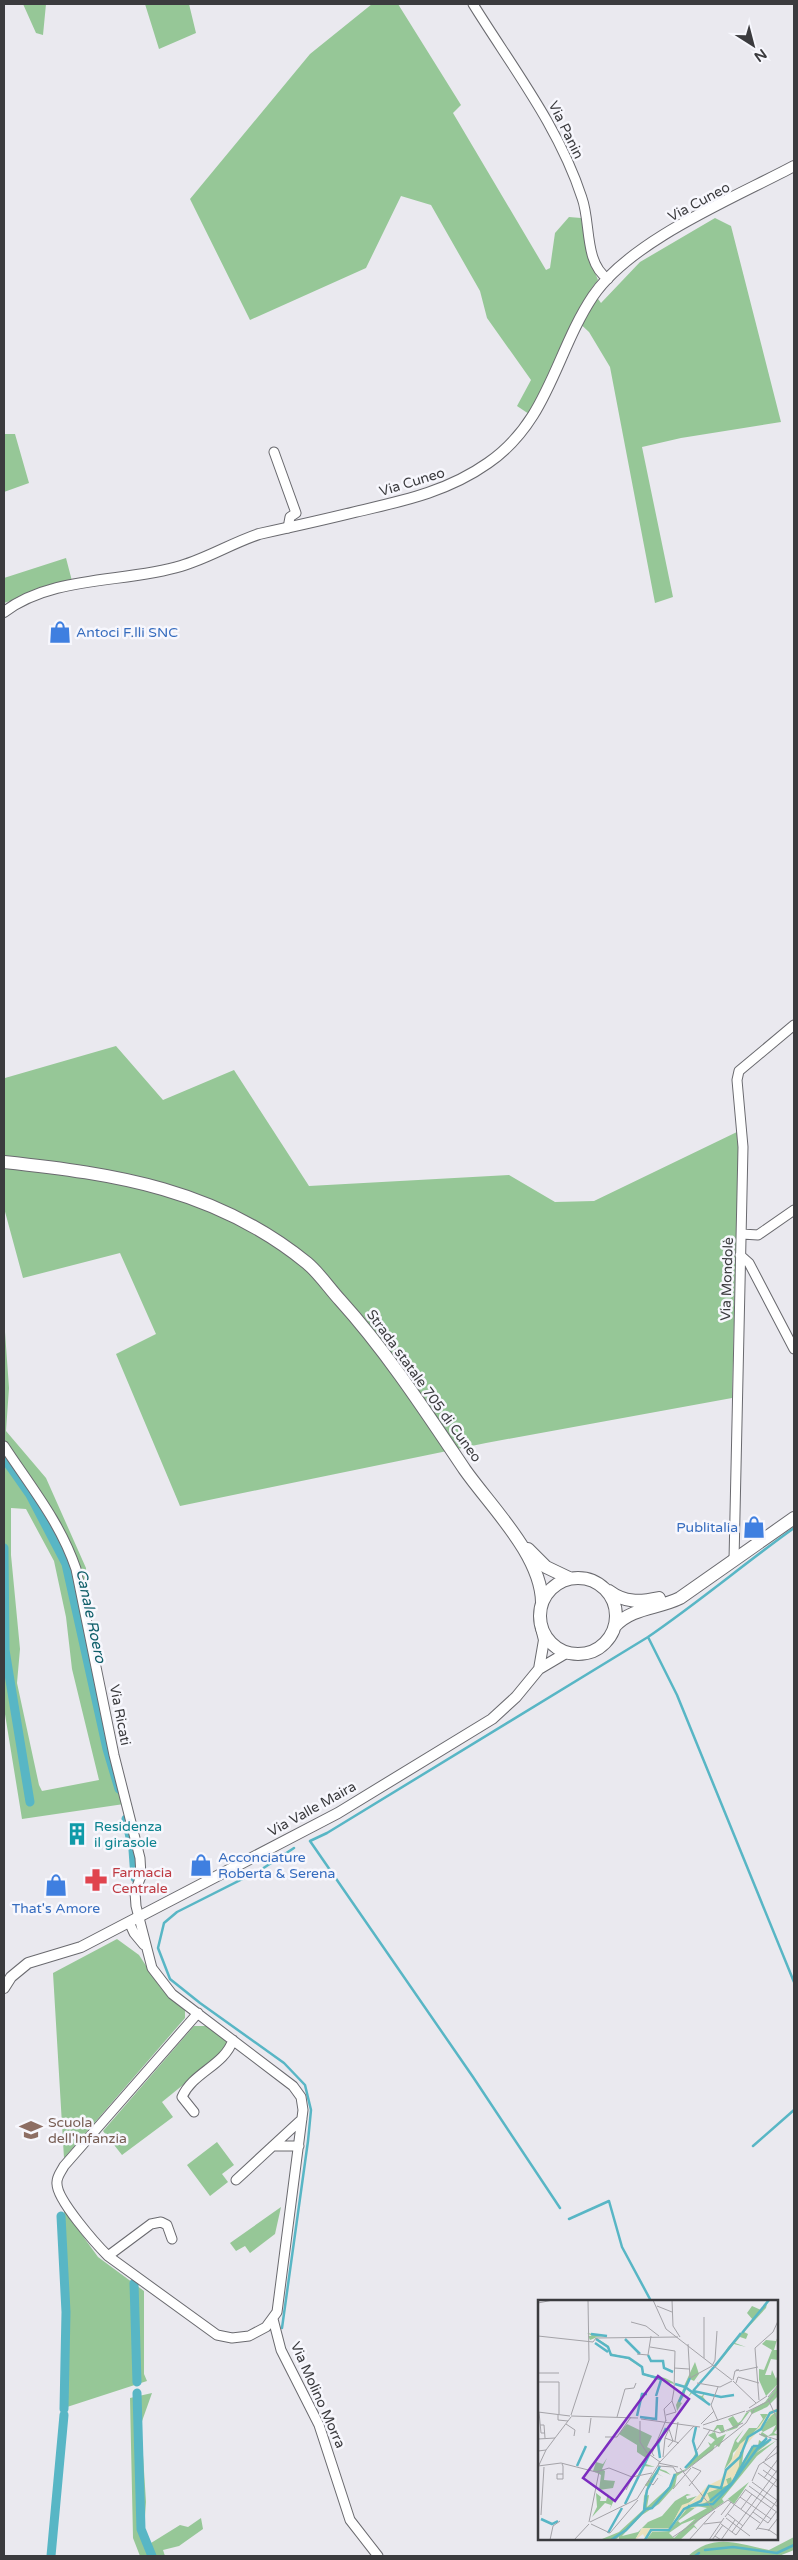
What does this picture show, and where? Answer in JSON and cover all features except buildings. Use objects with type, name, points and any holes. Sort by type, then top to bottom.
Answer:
[{"type":"main road","points":[[4,1156],[65,1164],[83,1170]]},
{"type":"main road","name":"Strada statale 705 di Cuneo","points":[[4,1162],[83,1170],[129,1179],[184,1194],[227,1211],[255,1227],[308,1264],[364,1326],[508,1527],[531,1562],[542,1587],[542,1602]]},
{"type":"main road","points":[[4,1169],[63,1176],[83,1170]]},
{"type":"main road","points":[[615,1626],[626,1616],[668,1604],[794,1518]]},
{"type":"main road","name":"Strada statale 705 di Cuneo","points":[[508,1527],[546,1567],[569,1578]]},
{"type":"main road","points":[[599,1583],[608,1591],[614,1602],[617,1614],[615,1626],[610,1637],[602,1646],[591,1652],[578,1655],[566,1653],[555,1647],[547,1639],[539,1620],[542,1602],[548,1591],[557,1583],[569,1578],[579,1577],[599,1583],[619,1598],[630,1601],[646,1601],[690,1590]]},
{"type":"street","name":"Via Panin","points":[[473,4],[554,132],[583,199],[597,267],[608,279]]},
{"type":"street","name":"Via Cuneo","points":[[4,612],[30,598],[76,584],[181,566],[237,541],[414,499],[446,488],[489,462],[510,444],[537,412],[579,321],[594,296],[626,261],[655,241],[794,166]]},
{"type":"street","points":[[274,452],[296,513]]},
{"type":"street","points":[[288,528],[290,517],[296,513],[303,515],[309,523]]},
{"type":"street","name":"Via Mondolè","points":[[732,1562],[743,1147],[737,1080],[739,1071],[794,1025]]},
{"type":"street","points":[[742,1234],[758,1235],[794,1210]]},
{"type":"street","points":[[740,1255],[749,1263],[794,1348]]},
{"type":"street","name":"Via Ricati","points":[[4,1446],[43,1499],[67,1542],[76,1569],[114,1755],[140,1858],[141,1876],[135,1892],[140,1917]]},
{"type":"street","name":"Via Valle Maira","points":[[538,1669],[544,1640],[541,1628]]},
{"type":"street","name":"Via Valle Maira","points":[[5,1982],[28,1963],[75,1949],[317,1825],[484,1724],[505,1709],[538,1669],[566,1653]]},
{"type":"street","name":"Via Molino Morra","points":[[140,1917],[145,1945],[152,1968],[172,1994],[293,2086],[301,2097],[304,2110],[277,2312],[273,2319],[281,2350],[319,2425],[350,2520],[378,2556]]},
{"type":"street","name":"Via Molino Morra","points":[[129,1922],[134,1933],[145,1945]]},
{"type":"street","points":[[198,2013],[58,2176],[56,2185],[60,2196],[95,2243],[108,2256],[217,2335],[232,2338],[249,2336],[266,2327],[273,2319]]},
{"type":"street","points":[[194,2112],[182,2097],[187,2087],[223,2058],[233,2040]]},
{"type":"street","points":[[236,2180],[275,2146],[302,2119]]},
{"type":"street","points":[[275,2146],[299,2146]]},
{"type":"street","points":[[108,2256],[152,2224],[161,2222],[167,2225],[172,2239]]},
{"type":"green space","points":[[23,4],[46,4],[43,35],[36,33]]},
{"type":"green space","points":[[145,4],[189,4],[196,33],[159,49]]},
{"type":"green space","points":[[372,4],[398,4],[461,105],[453,113],[546,270],[550,268],[555,233],[569,217],[581,218],[587,252],[598,280],[591,289],[601,303],[640,262],[715,218],[731,226],[781,422],[681,438],[642,447],[673,597],[655,603],[610,367],[589,332],[574,318],[549,376],[529,414],[517,406],[531,380],[487,318],[480,291],[431,205],[401,196],[366,268],[250,320],[190,199],[310,54]]},
{"type":"green space","points":[[4,434],[15,434],[29,483],[4,492]]},
{"type":"green space","points":[[66,558],[72,581],[4,603],[4,578]]},
{"type":"green space","points":[[116,1046],[163,1100],[234,1070],[309,1186],[509,1175],[555,1202],[594,1201],[739,1131],[732,1398],[486,1443],[180,1506],[116,1354],[156,1334],[120,1253],[23,1278],[4,1208],[4,1076],[5,1078]]},
{"type":"green space","points":[[4,1318],[9,1388],[6,1431],[46,1478],[86,1568],[88,1613],[124,1804],[22,1819],[4,1708]],"holes":[[[11,1508],[26,1509],[54,1561],[66,1617],[72,1669],[99,1780],[42,1791],[39,1785],[17,1683],[20,1649],[11,1555]]]},
{"type":"green space","points":[[117,1939],[139,1955],[160,1987],[185,2010],[185,2018],[64,2158],[53,1973]]},
{"type":"green space","points":[[194,2026],[207,2026],[228,2042],[226,2050],[162,2102],[173,2117],[122,2155],[103,2131]]},
{"type":"green space","points":[[217,2142],[234,2165],[222,2174],[228,2182],[210,2196],[187,2165]]},
{"type":"green space","points":[[281,2207],[275,2234],[250,2253],[245,2246],[236,2251],[230,2243]]},
{"type":"green space","points":[[64,2210],[98,2257],[144,2291],[144,2374],[147,2381],[67,2407]]},
{"type":"green space","points":[[152,2393],[141,2424],[146,2502],[144,2530],[151,2543],[180,2525],[188,2527],[201,2518],[203,2529],[179,2546],[163,2550],[165,2556],[140,2556],[133,2538],[130,2398]]},
{"type":"green space","points":[[794,2537],[794,2550],[779,2556],[688,2556],[708,2544],[717,2542],[737,2543],[769,2550]]},
{"type":"waterway","name":"Canale Roero","points":[[4,1458],[30,1495],[66,1564],[107,1749],[119,1789]]},
{"type":"waterway","points":[[560,2208],[473,2077],[310,1841],[327,1833],[648,1637],[794,1528]]},
{"type":"waterway","points":[[4,1548],[5,1650],[30,1802]]},
{"type":"waterway","points":[[648,1637],[677,1695],[794,1982]]},
{"type":"waterway","points":[[126,1819],[131,1842]]},
{"type":"waterway","points":[[282,2328],[311,2110],[305,2085],[284,2063],[200,2003],[170,1979],[158,1948],[164,1923],[177,1912],[262,1869],[294,1848]]},
{"type":"waterway","points":[[133,1850],[135,1878]]},
{"type":"waterway","points":[[753,2146],[794,2110]]},
{"type":"waterway","points":[[569,2219],[609,2201],[622,2247],[650,2300]]},
{"type":"waterway","points":[[61,2216],[66,2312],[64,2409]]},
{"type":"waterway","points":[[134,2283],[137,2382]]},
{"type":"waterway","points":[[137,2393],[141,2529],[152,2556]]},
{"type":"waterway","points":[[51,2556],[64,2415]]},
{"type":"waterway","points":[[705,2550],[733,2547],[777,2553],[794,2545]]},
{"type":"waterway","points":[[695,2556],[699,2553]]},
{"type":"place","name":"Antoci F.lli SNC","points":[[60,632]]},
{"type":"place","name":"Publitalia","points":[[754,1527]]},
{"type":"place","name":"Residenza il girasole","points":[[77,1834]]},
{"type":"place","name":"Acconciature Roberta & Serena","points":[[201,1865]]},
{"type":"place","name":"Farmacia Centrale","points":[[96,1880]]},
{"type":"place","name":"That's Amore","points":[[56,1885]]},
{"type":"place","name":"Scuola dell'Infanzia","points":[[31,2130]]}]
